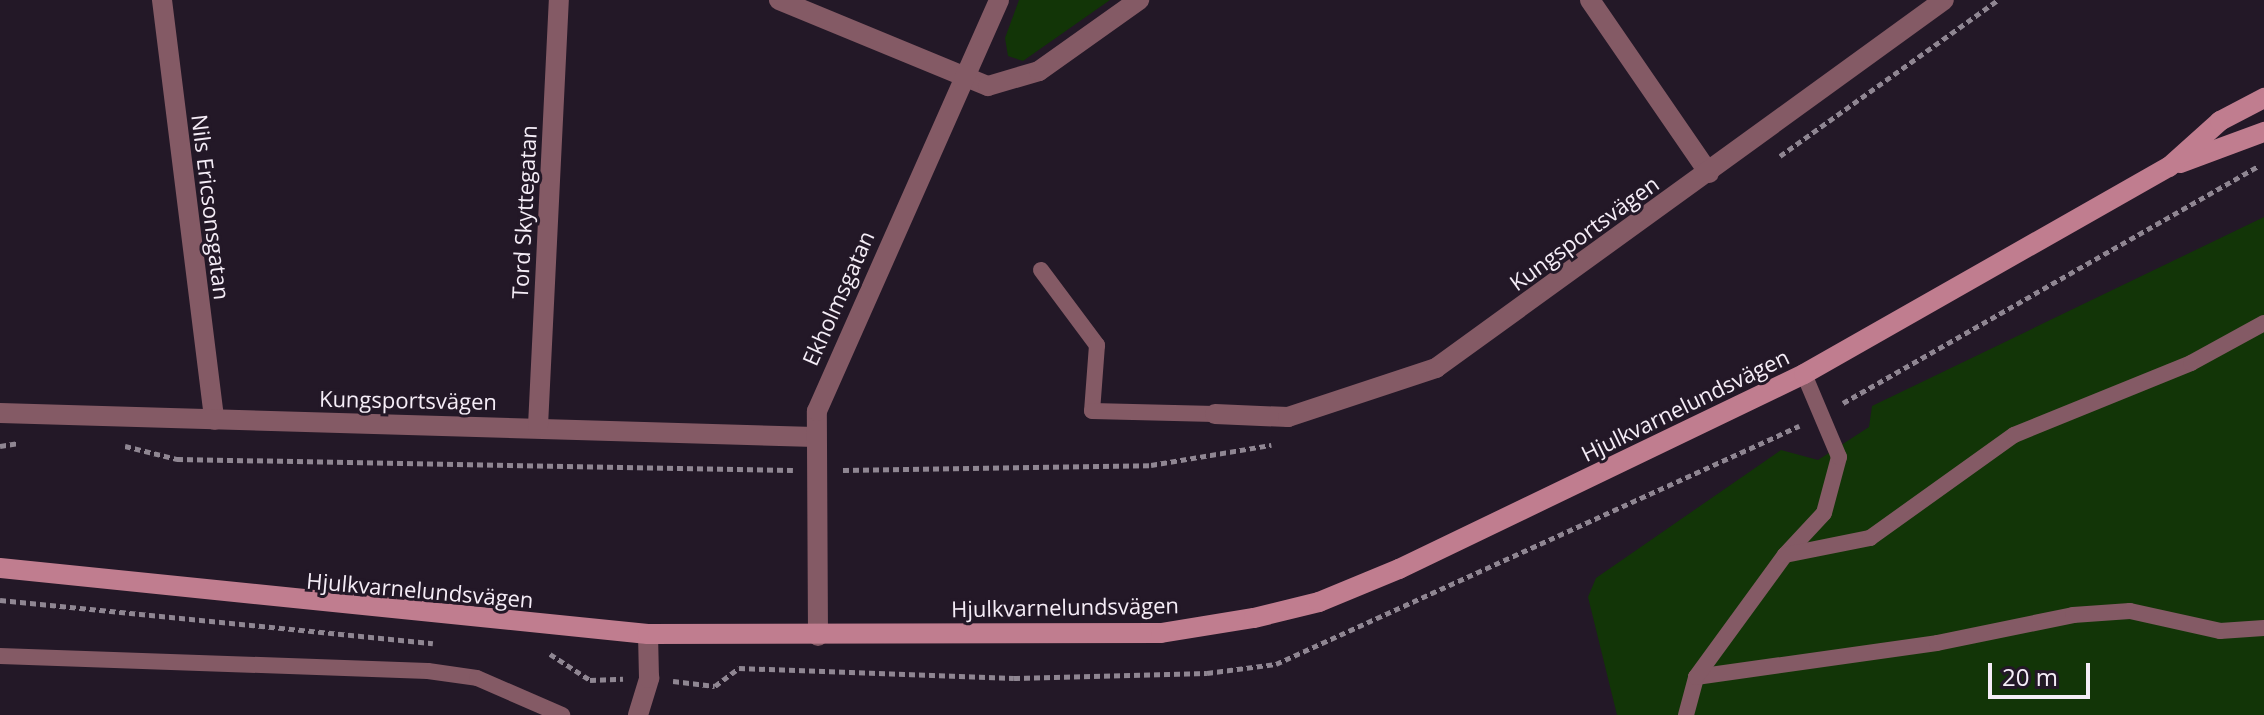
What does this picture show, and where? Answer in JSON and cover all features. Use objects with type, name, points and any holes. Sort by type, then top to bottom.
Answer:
[{"type":"street","name":"Nils Ericsonsgatan","points":[[162,0],[214,420]]},
{"type":"street","name":"Tord Skyttegatan","points":[[538,426],[559,0]]},
{"type":"street","points":[[779,0],[988,86],[1018,82],[1139,0]]},
{"type":"street","name":"Ekholmsgatan","points":[[818,636],[815,437],[836,356],[999,0]]},
{"type":"street","points":[[1590,0],[1709,173]]},
{"type":"street","name":"Kungsportsvägen","points":[[1215,414],[1288,417],[1436,368],[1944,0]]},
{"type":"street","name":"Hjulkvarnelundsvägen","points":[[2169,167],[2220,121],[2264,98]]},
{"type":"street","name":"Hjulkvarnelundsvägen","points":[[0,568],[648,634],[1161,633],[1319,602],[1804,374],[2169,167],[2264,132]]},
{"type":"street","name":"Kungsportsvägen","points":[[0,413],[538,426],[815,437]]},
{"type":"street","points":[[638,715],[649,678],[648,634]]},
{"type":"lane","points":[[1041,270],[1097,345],[1092,411],[1215,414]]},
{"type":"lane","points":[[1785,555],[1870,538],[2014,435],[2191,363],[2264,323]]},
{"type":"lane","points":[[1686,715],[1696,677],[1785,555],[1824,513],[1839,457],[1824,413],[1804,374]]},
{"type":"lane","points":[[1696,677],[1937,643],[2073,615],[2130,611],[2220,631],[2264,628]]},
{"type":"lane","points":[[0,656],[428,671],[477,678],[562,715]]},
{"type":"path","points":[[1771,163],[1998,0]]},
{"type":"path","points":[[544,653],[565,658],[590,680],[649,678],[715,686],[739,668],[842,667],[1117,676],[1276,664],[1513,562],[1824,413],[2264,164]]},
{"type":"path","points":[[119,445],[177,459],[814,470],[1151,465],[1229,458],[1287,441]]},
{"type":"path","points":[[0,446],[27,442]]},
{"type":"path","points":[[0,600],[444,644]]},
{"type":"green space","points":[[1019,0],[1110,0],[1023,61],[1008,56],[1005,38]]},
{"type":"green space","points":[[2264,217],[2264,715],[1617,715],[1588,597],[1596,578],[1781,450],[1818,460],[1869,427],[1872,406]]}]
